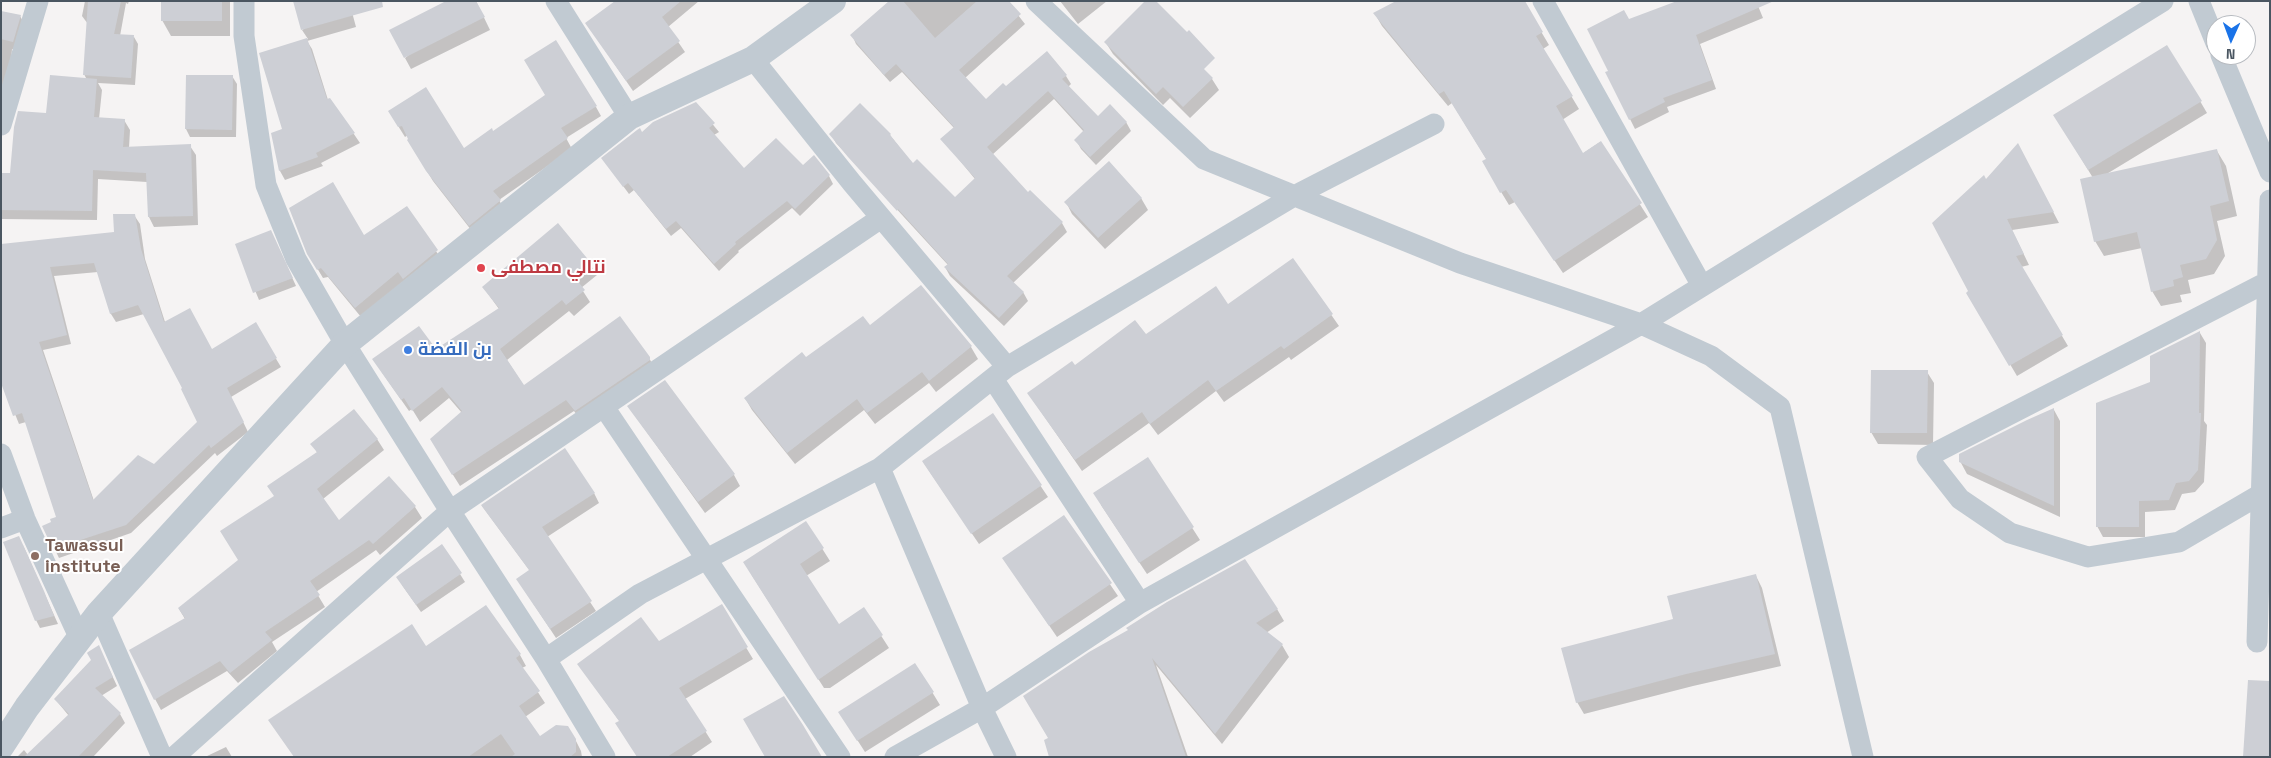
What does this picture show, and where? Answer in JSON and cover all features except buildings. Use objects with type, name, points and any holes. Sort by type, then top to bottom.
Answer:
[{"type":"street","points":[[1,125],[38,1]]},
{"type":"street","points":[[244,1],[244,36],[266,185],[296,259],[346,344],[450,511],[546,659],[605,757]]},
{"type":"street","points":[[556,1],[630,117]]},
{"type":"street","points":[[1,747],[27,706],[99,613],[346,344],[630,117],[753,59],[832,1]]},
{"type":"street","points":[[1036,1],[1204,159],[1460,263],[1641,324],[1711,356],[1780,407],[1863,757]]},
{"type":"street","points":[[1542,1],[1702,286]]},
{"type":"street","points":[[895,757],[982,708],[1140,602],[1641,324],[2162,1]]},
{"type":"street","points":[[2199,1],[2206,18]]},
{"type":"street","points":[[753,59],[882,218],[1000,373],[1140,602]]},
{"type":"street","points":[[2225,65],[2270,172]]},
{"type":"street","points":[[546,659],[640,594],[880,468],[1000,373],[1294,196],[1434,124]]},
{"type":"street","points":[[2257,642],[2270,200]]},
{"type":"street","points":[[174,757],[450,511],[882,218]]},
{"type":"street","points":[[2261,494],[2180,542],[2088,557],[2010,533],[1960,499],[1927,457],[2267,282]]},
{"type":"street","points":[[604,407],[840,757]]},
{"type":"street","points":[[1,454],[25,519],[79,637]]},
{"type":"street","points":[[880,468],[982,708],[1006,757]]},
{"type":"street","points":[[1,528],[25,519]]},
{"type":"street","points":[[99,613],[162,757]]},
{"type":"place","name":"نتالي مصطفى","points":[[481,268]]},
{"type":"place","name":"بن الفضة","points":[[408,350]]},
{"type":"place","name":"Tawassul institute","points":[[35,556]]}]
